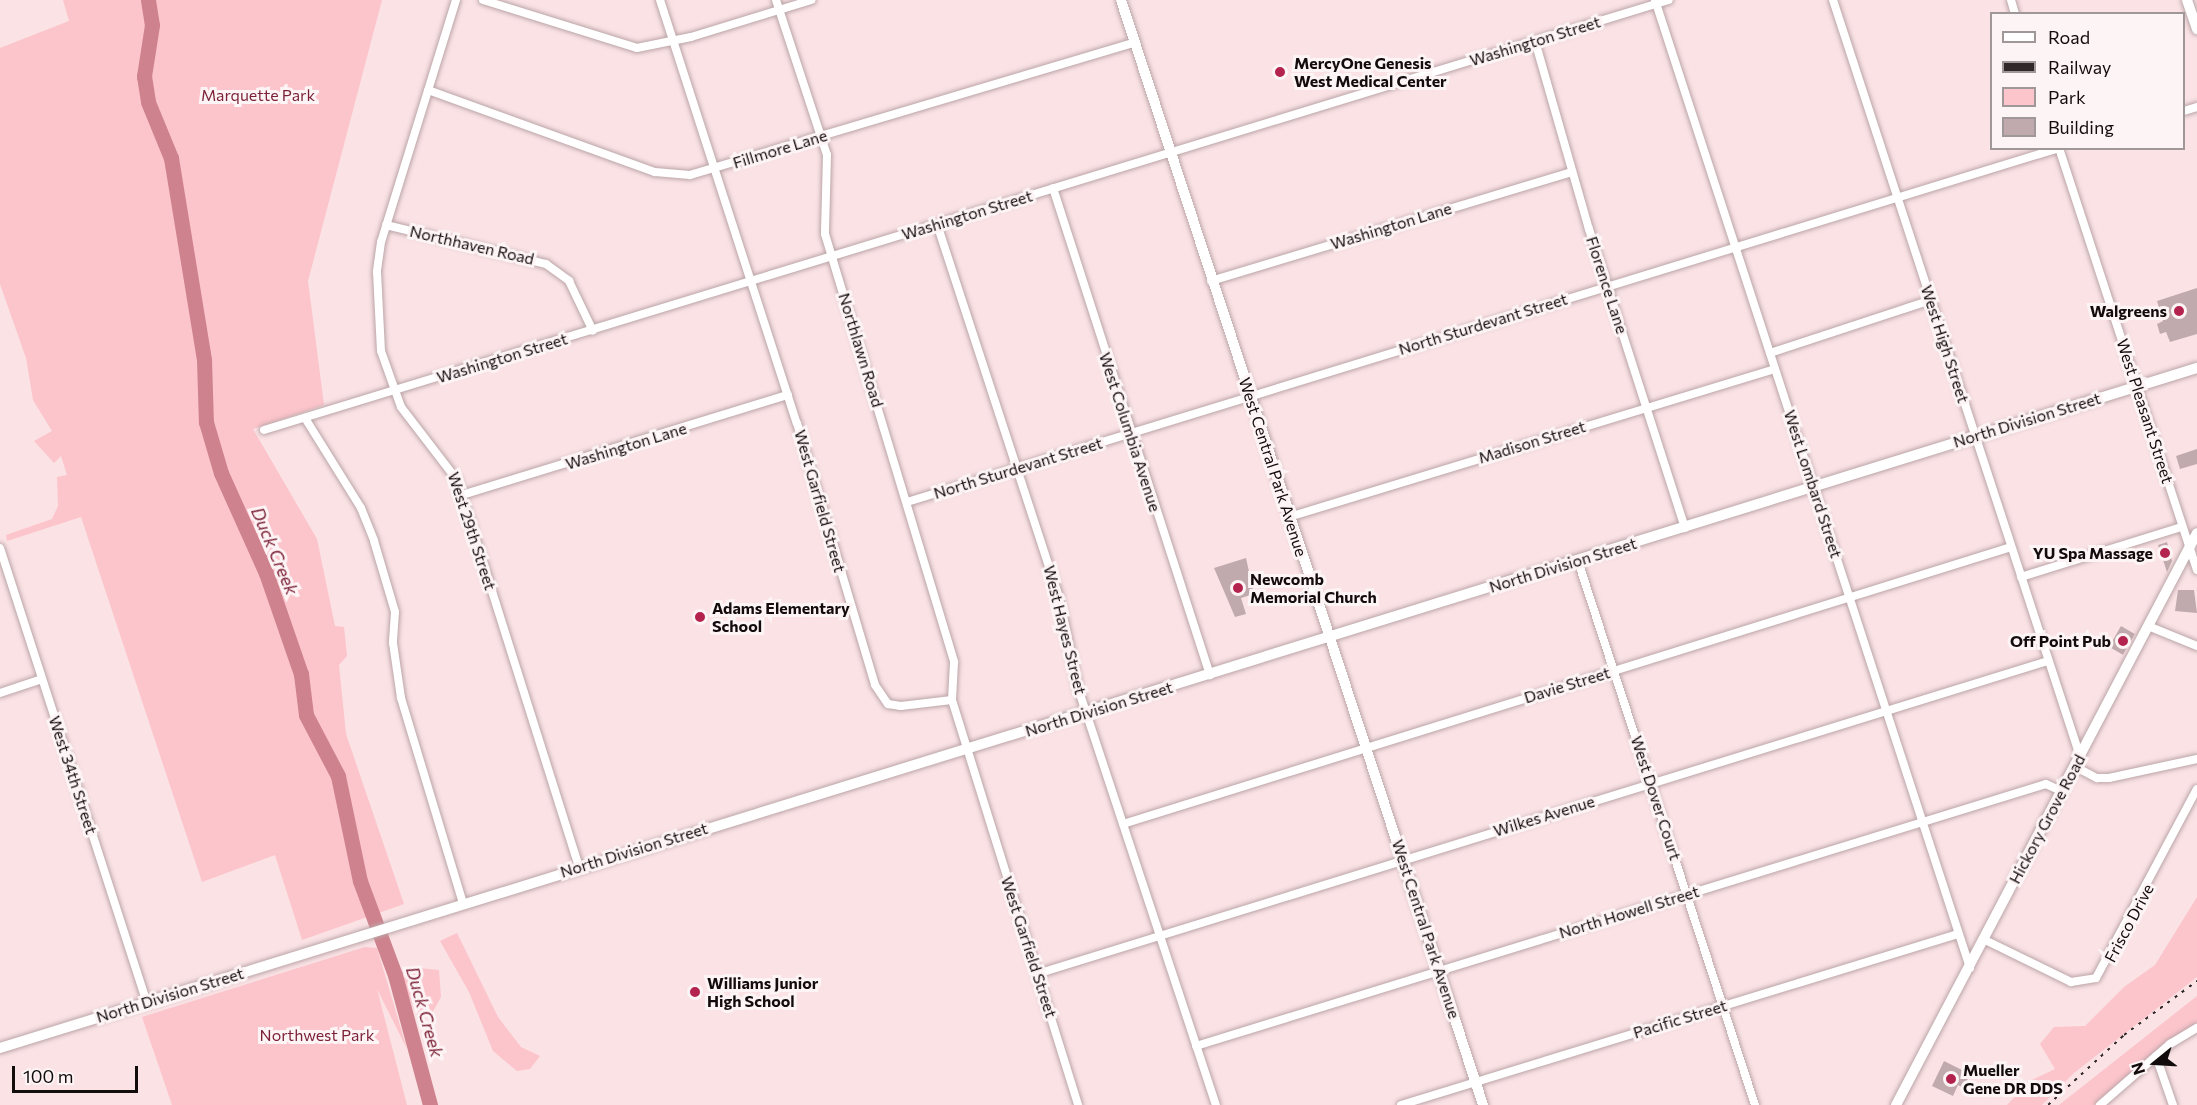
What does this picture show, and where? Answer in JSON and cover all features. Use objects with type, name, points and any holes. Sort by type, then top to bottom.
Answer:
[{"type":"main road","name":"West Central Park Avenue","points":[[1121,0],[1211,281],[1367,747],[1483,1105]]},
{"type":"main road","points":[[2187,0],[2197,29]]},
{"type":"main road","name":"North Division Street","points":[[0,1048],[2197,368]]},
{"type":"main road","name":"Hickory Grove Road","points":[[1896,1105],[1985,940],[2197,532]]},
{"type":"street","name":"West 29th Street","points":[[456,0],[386,225],[377,272],[377,310],[381,351],[401,407],[450,464],[462,495],[579,867]]},
{"type":"street","points":[[483,0],[626,46],[673,41],[811,0]]},
{"type":"street","name":"West Garfield Street","points":[[660,0],[788,395],[881,697],[901,706],[952,700],[1040,973],[1078,1105]]},
{"type":"street","name":"Northlawn Road","points":[[776,0],[822,136],[830,170],[824,222],[832,256],[954,662],[952,700]]},
{"type":"street","name":"Washington Street","points":[[264,430],[395,392],[1656,2],[1669,0]]},
{"type":"street","name":"West High Street","points":[[1833,0],[2048,661],[2077,761]]},
{"type":"street","name":"West Lombard Street","points":[[1656,2],[1970,968]]},
{"type":"street","name":"Florence Lane","points":[[1535,41],[1571,172],[1685,528]]},
{"type":"street","name":"Fillmore Lane","points":[[428,90],[655,172],[690,175],[1135,42]]},
{"type":"street","name":"North Sturdevant Street","points":[[907,502],[2053,150]]},
{"type":"street","name":"West Pleasant Street","points":[[2060,150],[2197,570]]},
{"type":"street","name":"Washington Lane","points":[[1211,281],[1571,172]]},
{"type":"street","name":"West Columbia Avenue","points":[[1053,188],[1210,675]]},
{"type":"street","name":"West Hayes Street","points":[[937,224],[1059,598],[1086,712],[1216,1105]]},
{"type":"street","name":"Northhaven Road","points":[[386,225],[546,264],[569,281],[593,331]]},
{"type":"street","points":[[1770,353],[1931,300]]},
{"type":"street","name":"Madison Street","points":[[1289,517],[1646,406],[1775,369]]},
{"type":"street","name":"Washington Lane","points":[[462,495],[788,395]]},
{"type":"street","points":[[305,418],[361,508],[374,541],[395,612],[393,642],[401,698],[463,903]]},
{"type":"street","points":[[2021,577],[2182,526]]},
{"type":"street","name":"Davie Street","points":[[1124,824],[1616,670],[1850,601],[2011,547]]},
{"type":"street","name":"West 34th Street","points":[[0,551],[147,1002]]},
{"type":"street","name":"West Dover Court","points":[[1578,561],[1616,670],[1755,1105]]},
{"type":"street","points":[[2148,626],[2197,646]]},
{"type":"street","name":"Wilkes Avenue","points":[[1040,973],[2048,661]]},
{"type":"street","points":[[0,693],[42,679]]},
{"type":"street","points":[[2077,761],[2097,778],[2109,778],[2197,759]]},
{"type":"street","name":"North Howell Street","points":[[1196,1046],[2046,784],[2061,791]]},
{"type":"street","name":"Frisco Drive","points":[[1985,940],[2071,982],[2096,978],[2197,789]]},
{"type":"street","name":"Pacific Street","points":[[1401,1105],[1958,934]]},
{"type":"street","points":[[2100,1105],[2156,1056],[2197,1028]]},
{"type":"street","points":[[2156,1056],[2173,1105]]},
{"type":"green space","name":"Marquette Park","points":[[63,0],[382,0],[308,281],[324,405],[253,429],[317,539],[335,626],[344,627],[347,656],[339,665],[346,734],[404,904],[302,940],[275,855],[202,882],[81,517],[7,541],[6,535],[52,519],[58,506],[57,477],[67,475],[61,456],[54,463],[34,441],[52,431],[33,400],[26,358],[0,284],[0,48],[69,21]]},
{"type":"green space","points":[[2197,897],[2197,977],[2074,1073],[2042,1105],[2007,1105],[2028,1082],[2055,1069],[2040,1044],[2054,1027],[2085,1026],[2124,987],[2155,965]]},
{"type":"green space","points":[[457,933],[498,1017],[521,1047],[540,1056],[530,1069],[517,1071],[493,1051],[469,992],[440,941]]},
{"type":"green space","name":"Northwest Park","points":[[365,947],[377,948],[407,1049],[377,989],[407,1105],[172,1105],[142,1017]]},
{"type":"green space","points":[[418,968],[439,970],[441,997],[431,1015],[416,1015],[402,979]]},
{"type":"green space","points":[[2197,996],[2197,1022],[2094,1105],[2059,1105]]},
{"type":"building","name":"Walgreens","points":[[2197,288],[2197,334],[2170,342],[2166,332],[2160,334],[2157,324],[2163,321],[2157,301]]},
{"type":"building","points":[[2197,449],[2197,464],[2180,469],[2176,456]]},
{"type":"building","name":"YU Spa Massage","points":[[2167,542],[2172,561],[2167,572],[2158,545]]},
{"type":"building","name":"Newcomb Memorial Church","points":[[1246,558],[1254,594],[1241,598],[1246,614],[1235,617],[1214,568]]},
{"type":"building","points":[[2178,590],[2194,590],[2197,613],[2175,611]]},
{"type":"building","name":"Off Point Pub","points":[[2121,626],[2135,634],[2123,655],[2109,647]]},
{"type":"building","name":"Mueller Gene DR DDS","points":[[1944,1061],[1970,1074],[1964,1088],[1958,1085],[1953,1096],[1932,1086]]},
{"type":"waterway","name":"Duck Creek","points":[[148,0],[152,25],[144,76],[148,102],[171,158],[204,360],[206,422],[221,473],[266,573],[301,674],[306,715],[338,776],[360,881],[395,975],[430,1105]]},
{"type":"railway","points":[[2048,1105],[2124,1035],[2197,981]]},
{"type":"place","name":"MercyOne Genesis West Medical Center","points":[[1280,72]]},
{"type":"place","name":"Walgreens","points":[[2179,311]]},
{"type":"place","name":"YU Spa Massage","points":[[2165,553]]},
{"type":"place","name":"Newcomb Memorial Church","points":[[1238,588]]},
{"type":"place","name":"Adams Elementary School","points":[[700,617]]},
{"type":"place","name":"Off Point Pub","points":[[2123,641]]},
{"type":"place","name":"Williams Junior High School","points":[[695,992]]},
{"type":"place","name":"Mueller Gene DR DDS","points":[[1951,1079]]}]
